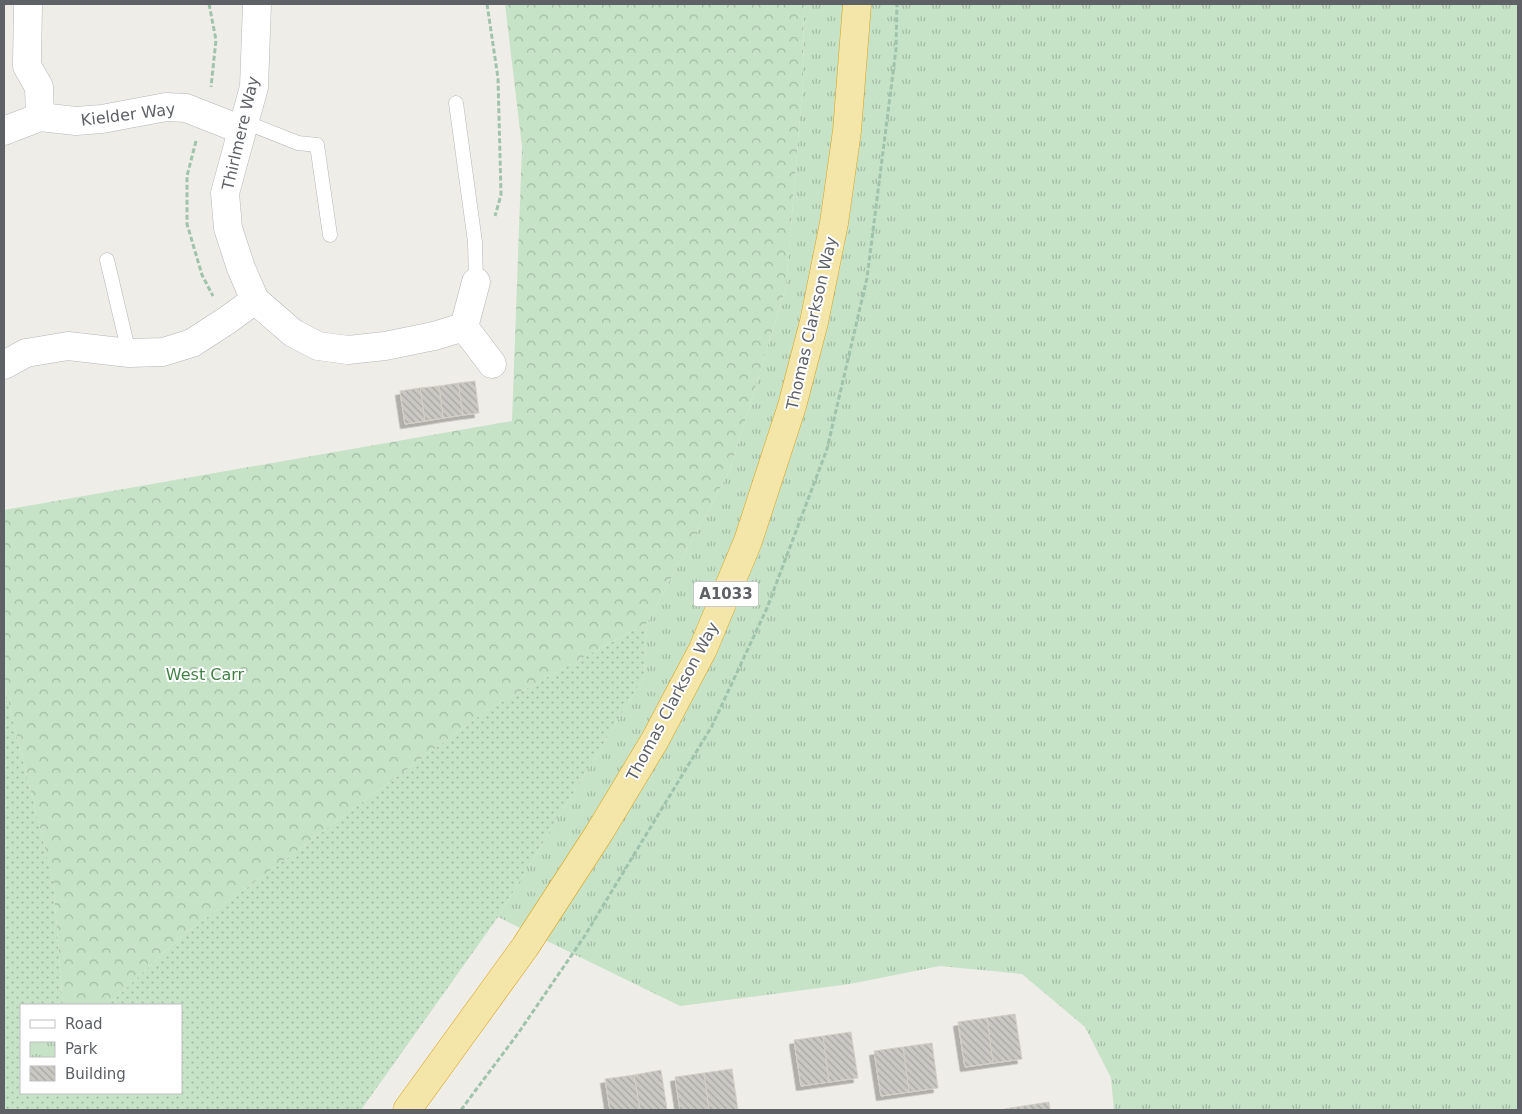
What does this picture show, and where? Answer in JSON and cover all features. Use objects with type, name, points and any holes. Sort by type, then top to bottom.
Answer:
[{"type":"highway","name":"Thomas Clarkson Way","points":[[407,1110],[525,946],[599,833],[655,740],[703,649],[748,541],[792,406],[816,313],[834,223],[847,131],[857,4]]},
{"type":"street","points":[[28,4],[27,66],[39,87],[40,117]]},
{"type":"street","name":"Thirlmere Way","points":[[257,4],[254,87],[225,193],[228,228],[241,268],[255,300],[294,333],[318,346],[348,350],[385,346],[434,336],[464,327]]},
{"type":"street","name":"Kielder Way","points":[[4,132],[40,117],[76,121],[102,119],[166,107],[186,108],[244,126]]},
{"type":"street","points":[[476,282],[464,327],[492,364]]},
{"type":"street","points":[[4,365],[26,352],[68,346],[129,353],[162,352],[192,342],[255,300]]},
{"type":"lane","points":[[456,104],[475,242],[476,282]]},
{"type":"lane","points":[[244,126],[298,143],[316,145],[330,235]]},
{"type":"lane","points":[[107,260],[129,353]]},
{"type":"green space","name":"West Carr","points":[[505,4],[804,4],[803,81],[786,287],[730,470],[647,623],[487,710],[183,935],[109,1004],[63,1004],[53,880],[4,684],[4,510],[512,421],[522,147]]},
{"type":"green space","points":[[804,4],[1518,4],[1518,1110],[1114,1110],[1111,1078],[1085,1027],[1022,974],[940,966],[850,984],[680,1006],[498,917],[644,677],[647,623],[730,470],[786,287],[803,81]]},
{"type":"green space","points":[[647,623],[644,677],[498,917],[361,1110],[4,1110],[4,684],[53,880],[63,1004],[20,1004],[20,1094],[182,1094],[182,1004],[109,1004],[183,935],[487,710]]},
{"type":"building","points":[[475,381],[479,413],[463,415],[458,383]]},
{"type":"building","points":[[458,383],[463,415],[443,418],[439,386]]},
{"type":"building","points":[[439,386],[443,418],[425,421],[420,388]]},
{"type":"building","points":[[420,388],[425,421],[405,424],[400,391]]},
{"type":"building","points":[[1015,1014],[1022,1059],[993,1063],[987,1018]]},
{"type":"building","points":[[987,1018],[993,1063],[965,1067],[958,1022]]},
{"type":"building","points":[[851,1032],[858,1078],[829,1082],[823,1036]]},
{"type":"building","points":[[823,1036],[829,1082],[801,1086],[794,1040]]},
{"type":"building","points":[[932,1043],[938,1088],[909,1092],[903,1047]]},
{"type":"building","points":[[903,1047],[909,1092],[881,1096],[874,1051]]},
{"type":"building","points":[[732,1069],[738,1110],[709,1110],[704,1073]]},
{"type":"building","points":[[661,1070],[667,1109],[640,1110],[634,1075]]},
{"type":"building","points":[[704,1073],[709,1110],[680,1110],[675,1077]]},
{"type":"building","points":[[634,1075],[640,1110],[610,1110],[605,1079]]},
{"type":"building","points":[[1049,1102],[1050,1110],[1004,1110],[1004,1109]]}]
